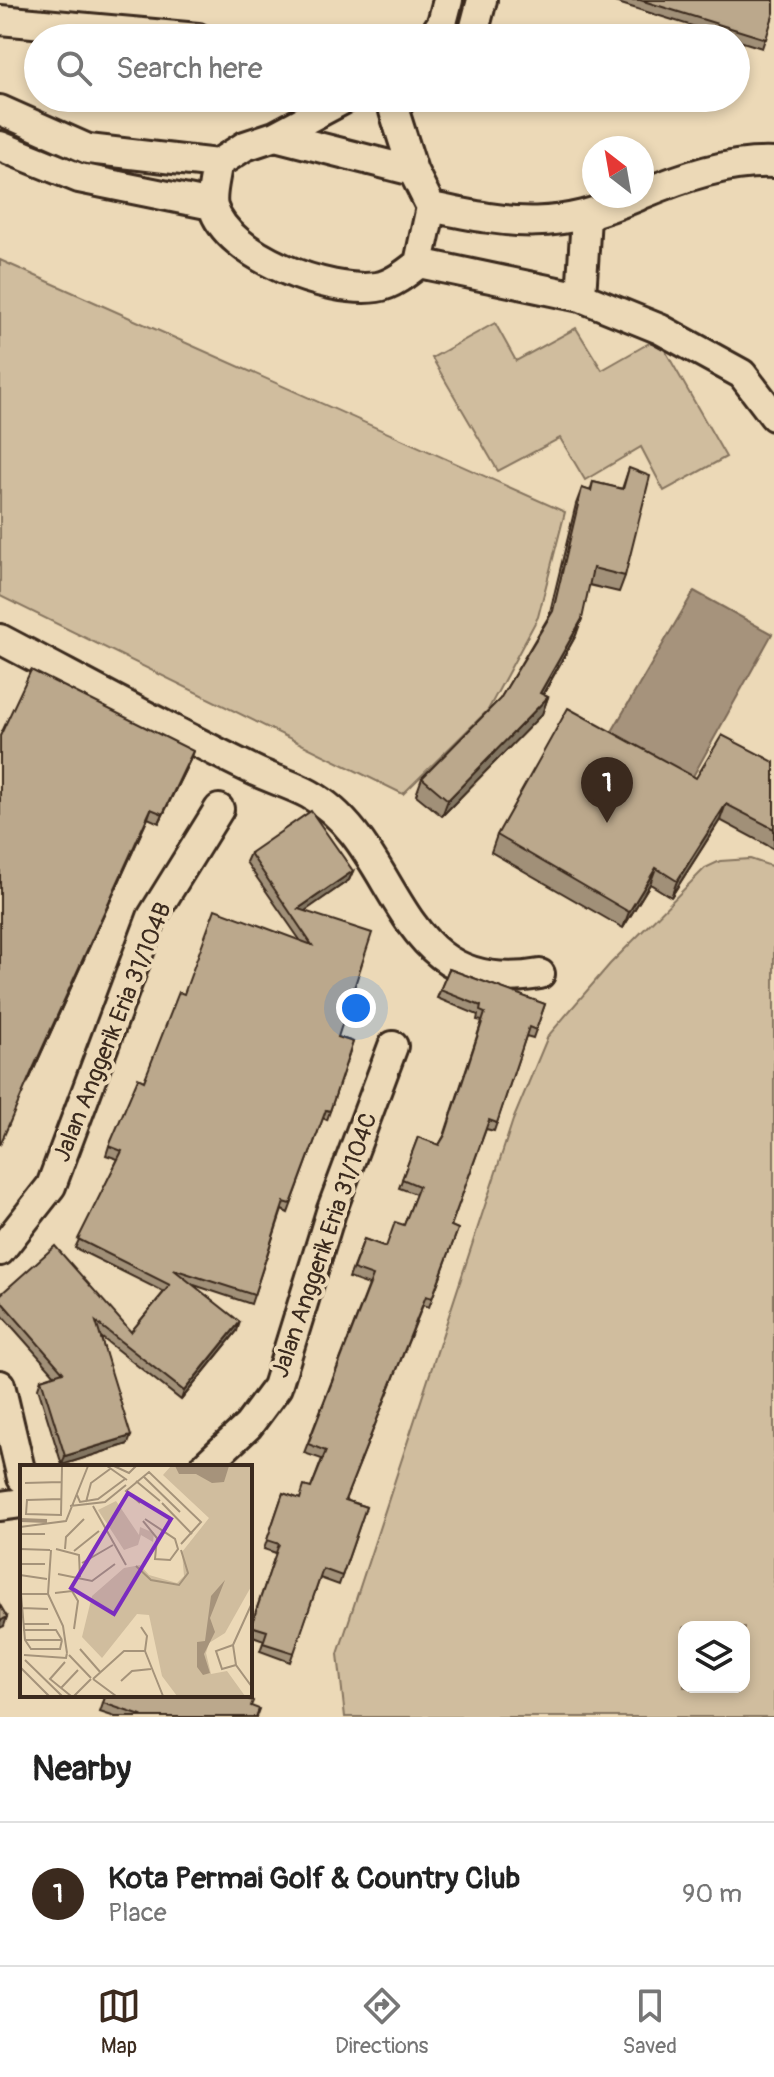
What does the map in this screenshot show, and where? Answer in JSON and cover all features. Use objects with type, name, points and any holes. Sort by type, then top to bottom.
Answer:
[{"type":"street","points":[[441,24],[448,0]]},
{"type":"street","points":[[476,24],[482,0]]},
{"type":"street","points":[[0,20],[44,24]]},
{"type":"street","points":[[0,110],[88,149],[217,164],[245,146],[275,136],[320,112]]},
{"type":"street","points":[[394,112],[396,127],[413,171],[431,207],[419,263]]},
{"type":"street","points":[[275,136],[413,171]]},
{"type":"street","points":[[0,146],[79,178],[212,205]]},
{"type":"street","points":[[654,190],[711,170],[774,163]]},
{"type":"street","points":[[217,164],[212,205],[225,229],[244,248],[282,268],[348,287],[379,287],[419,263],[581,297],[660,329],[742,374],[774,416]]},
{"type":"street","points":[[431,207],[504,222],[558,223],[608,208]]},
{"type":"street","points":[[581,297],[586,217]]},
{"type":"street","points":[[0,639],[255,772],[311,795],[345,824],[401,908],[449,961],[489,977],[540,974]]},
{"type":"street","name":"Jalan Anggerik Eria 31/104B","points":[[0,1251],[51,1186],[152,917],[219,809]]},
{"type":"street","name":"Jalan Anggerik Eria 31/104C","points":[[206,1465],[248,1426],[277,1387],[331,1212],[393,1046]]},
{"type":"street","points":[[0,1385],[20,1470]]},
{"type":"street","points":[[0,1506],[20,1503]]},
{"type":"shaded area","points":[[0,260],[565,512],[538,617],[488,710],[403,794],[0,596]]},
{"type":"shaded area","points":[[495,323],[516,361],[576,328],[602,370],[658,338],[726,457],[664,491],[641,447],[585,480],[560,438],[498,471],[432,358]]},
{"type":"shaded area","points":[[694,591],[772,634],[687,787],[607,740]]},
{"type":"shaded area","points":[[750,859],[774,867],[774,1717],[345,1717],[338,1654],[513,1120],[548,1036],[610,964],[705,868],[720,861]]},
{"type":"building","points":[[640,0],[774,0],[774,12],[766,39],[750,34],[750,24],[718,24]]},
{"type":"building","points":[[629,468],[650,476],[625,576],[593,568],[582,619],[540,693],[548,697],[448,800],[422,778],[500,699],[553,611],[582,488],[591,491],[593,482],[623,489]]},
{"type":"building","points":[[31,670],[193,751],[163,814],[151,809],[0,1145],[0,736]]},
{"type":"building","points":[[568,708],[696,778],[722,735],[774,762],[774,829],[726,804],[677,881],[656,868],[629,912],[497,835]]},
{"type":"building","points":[[311,811],[353,871],[298,909],[372,933],[338,1037],[353,1042],[330,1111],[326,1110],[291,1204],[284,1202],[254,1295],[173,1269],[240,1322],[184,1391],[96,1322],[131,1436],[65,1456],[41,1379],[63,1372],[0,1300],[0,1295],[55,1246],[131,1332],[170,1285],[78,1239],[122,1151],[109,1146],[138,1078],[144,1081],[179,992],[184,994],[215,909],[312,945],[250,853]]},
{"type":"building","points":[[449,969],[545,1004],[536,1030],[529,1027],[497,1123],[489,1120],[451,1226],[458,1229],[432,1298],[426,1296],[345,1500],[366,1507],[342,1576],[323,1569],[294,1653],[263,1643],[267,1631],[252,1626],[279,1544],[267,1540],[283,1493],[300,1499],[304,1486],[311,1488],[326,1451],[308,1444],[373,1276],[353,1269],[364,1239],[386,1247],[395,1222],[404,1225],[419,1186],[402,1179],[418,1137],[439,1145],[445,1135],[485,1013],[480,1011],[481,1006],[440,990]]},
{"type":"building","points":[[0,1605],[7,1617],[0,1621]]},
{"type":"building","points":[[105,1697],[243,1697],[253,1701],[251,1706],[259,1709],[256,1717],[140,1717],[103,1703]]},
{"type":"place","name":"Kota Permai Golf & Country Club","points":[[607,823]]}]
